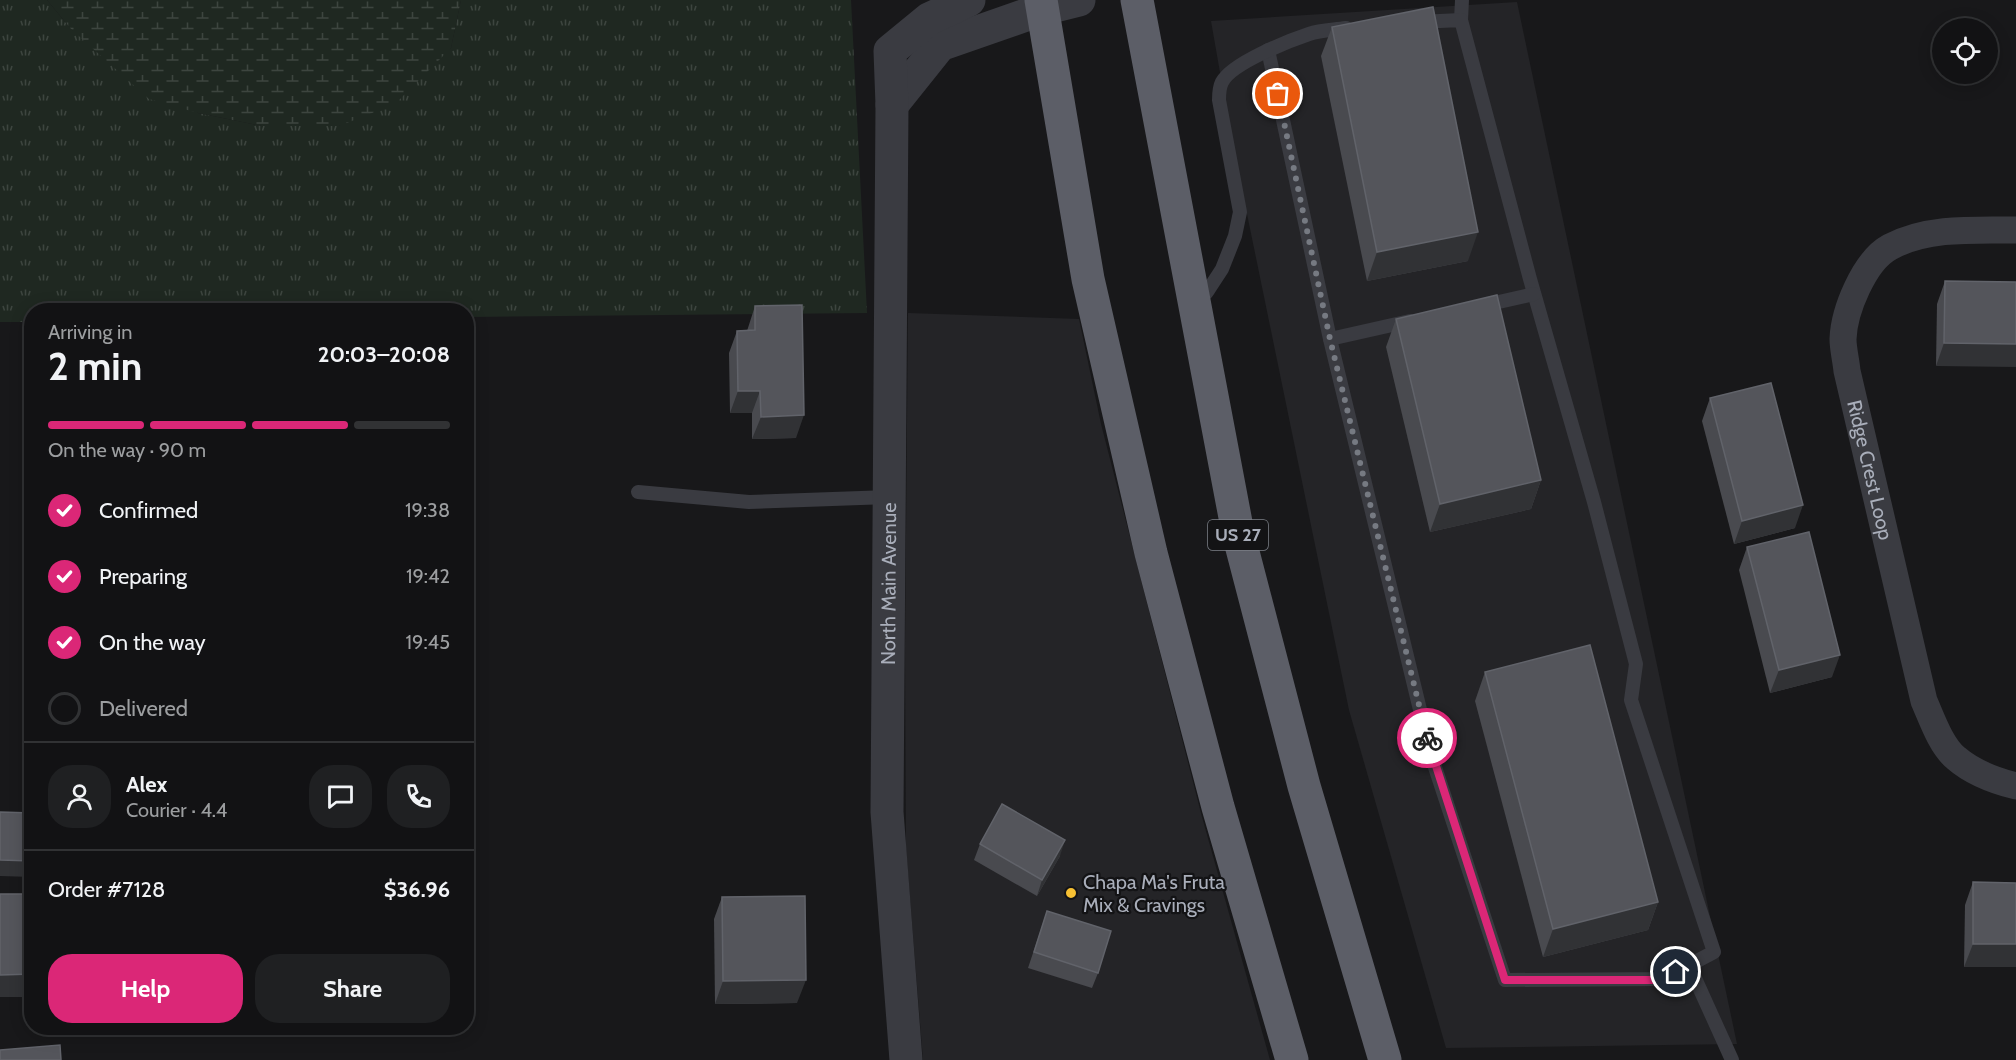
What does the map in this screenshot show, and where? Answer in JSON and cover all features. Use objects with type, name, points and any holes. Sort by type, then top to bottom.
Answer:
[{"type":"highway","name":"US 27","points":[[1137,0],[1238,533],[1304,786],[1385,1060]]},
{"type":"highway","points":[[1042,5],[1088,279],[1151,553],[1218,807],[1292,1060]]},
{"type":"street","name":"North Main Avenue","points":[[906,1060],[886,812],[892,105],[890,51],[929,19],[969,0]]},
{"type":"street","points":[[892,105],[940,45],[1042,5],[1079,0]]},
{"type":"street","name":"Ridge Crest Loop","points":[[2016,231],[1968,230],[1914,237],[1888,248],[1869,266],[1853,294],[1843,339],[1847,371],[1924,701],[1936,730],[1955,758],[1979,772],[2016,786]]},
{"type":"lane","points":[[1268,50],[1330,339],[1431,755],[1505,980],[1663,980],[1714,952],[1631,700],[1636,664],[1594,502],[1534,294],[1461,20],[1462,0]]},
{"type":"lane","points":[[1401,23],[1461,20]]},
{"type":"lane","points":[[1194,303],[1206,292],[1222,269],[1235,236],[1240,212],[1219,92],[1223,81],[1230,73],[1268,50],[1310,33],[1363,25]]},
{"type":"lane","points":[[1466,309],[1534,294]]},
{"type":"lane","points":[[1330,339],[1421,319]]},
{"type":"lane","points":[[638,492],[750,502],[889,497]]},
{"type":"lane","points":[[1689,965],[1732,1060]]},
{"type":"shaded area","points":[[1517,2],[1737,1044],[1446,1048],[1349,710],[1232,141],[1211,21]]},
{"type":"shaded area","points":[[908,313],[1079,319],[1101,424],[1202,817],[1270,1060],[923,1060],[906,848]]},
{"type":"green space","points":[[0,0],[47,0],[71,29],[198,113],[262,126],[339,126],[451,48],[461,0],[851,0],[867,313],[474,317],[474,303],[24,303],[24,322],[0,322]]},
{"type":"green space","points":[[47,0],[461,0],[451,48],[395,104],[339,126],[262,126],[198,113],[149,99],[71,29]]},
{"type":"building","points":[[1433,7],[1478,232],[1377,252],[1332,27]]},
{"type":"building","points":[[1945,281],[2016,282],[2016,344],[1944,343]]},
{"type":"building","points":[[1497,295],[1541,480],[1440,504],[1396,319]]},
{"type":"building","points":[[802,305],[804,415],[761,417],[760,391],[738,391],[737,331],[755,330],[755,306]]},
{"type":"building","points":[[1771,383],[1803,505],[1742,521],[1710,398]]},
{"type":"building","points":[[1809,532],[1840,655],[1779,670],[1747,547]]},
{"type":"building","points":[[1590,645],[1658,902],[1553,929],[1485,672]]},
{"type":"building","points":[[1002,804],[1065,840],[1042,880],[980,844]]},
{"type":"building","points":[[0,812],[24,813],[24,861],[0,860]]},
{"type":"building","points":[[1973,882],[2016,883],[2016,944],[1973,944]]},
{"type":"building","points":[[0,894],[24,894],[24,974],[0,975]]},
{"type":"building","points":[[805,896],[806,980],[723,981],[722,897]]},
{"type":"building","points":[[1047,911],[1111,931],[1098,973],[1034,952]]},
{"type":"building","points":[[60,1045],[61,1060],[0,1060],[0,1050]]},
{"type":"way so far","points":[[1278,94],[1330,339],[1427,738]]},
{"type":"place","name":"Chapa Ma's Fruta Mix & Cravings","points":[[1071,893]]},
{"type":"route","points":[[1427,738],[1505,980],[1663,980],[1676,972]]}]
